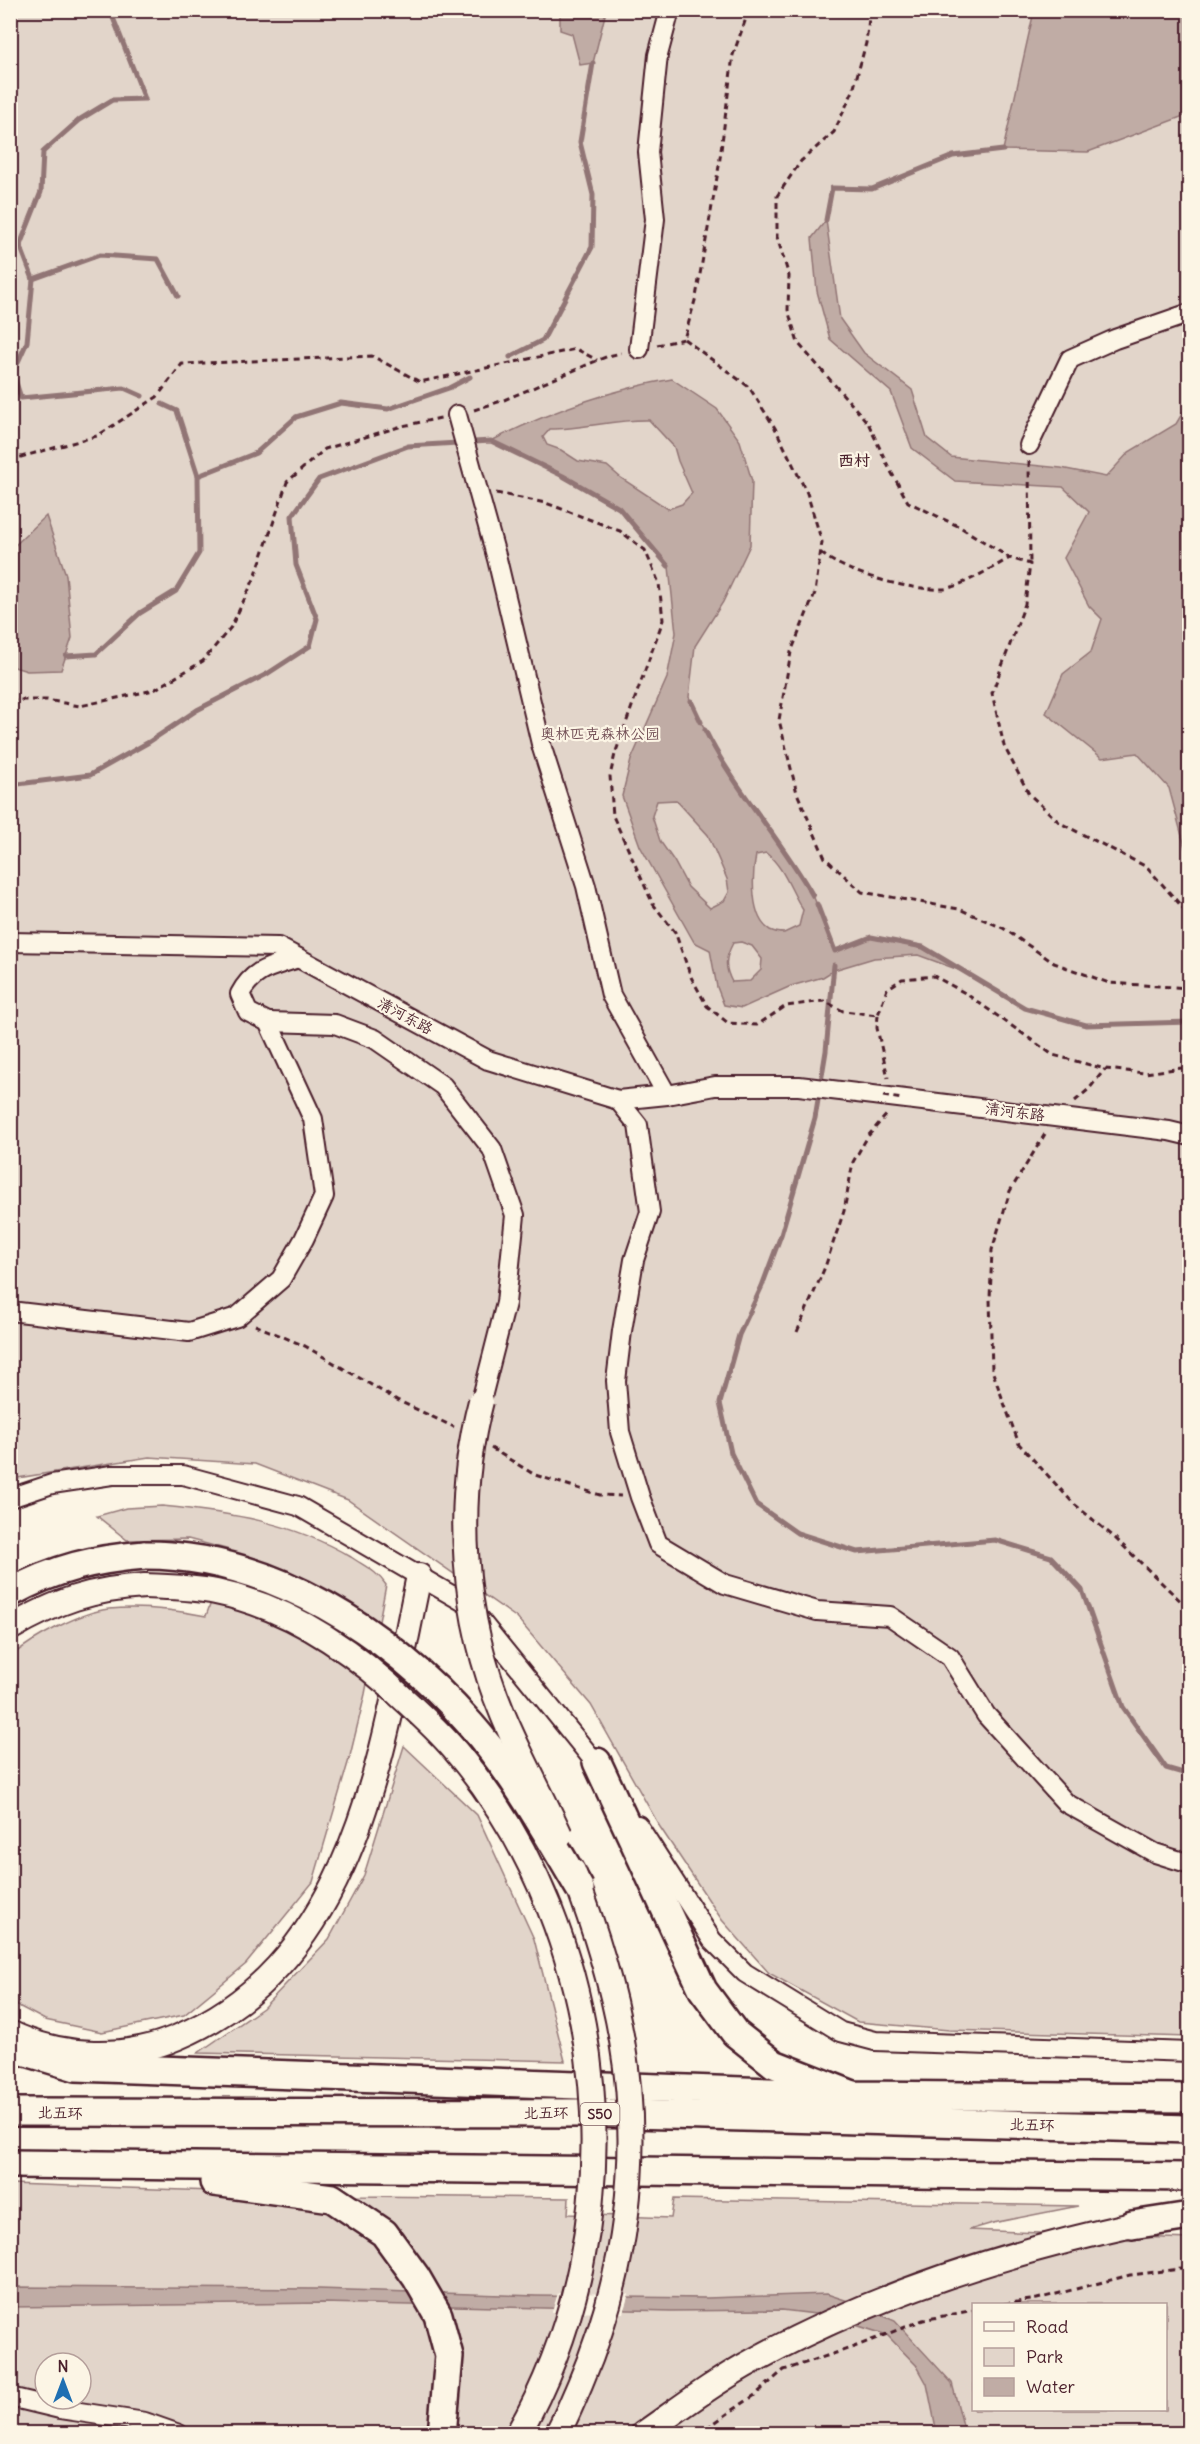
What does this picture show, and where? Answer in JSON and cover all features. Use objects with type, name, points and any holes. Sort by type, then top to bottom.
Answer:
[{"type":"highway","points":[[10,1593],[32,1581],[71,1566],[104,1559],[167,1555],[252,1573],[312,1599],[380,1640],[436,1688],[472,1726],[539,1820],[580,1889]]},
{"type":"highway","points":[[597,1762],[703,1990],[735,2033],[774,2064],[853,2095]]},
{"type":"highway","points":[[10,2047],[76,2067],[853,2095],[1190,2098]]},
{"type":"highway","name":"北五环","points":[[10,2112],[593,2114],[1190,2129]]},
{"type":"highway","points":[[10,2164],[1190,2177]]},
{"type":"highway","points":[[93,2165],[332,2198],[384,2233],[438,2315],[449,2356],[442,2433]]},
{"type":"highway","points":[[1132,2225],[1190,2216]]},
{"type":"main road","points":[[481,1401],[470,1456],[465,1510],[467,1565],[479,1637],[493,1689],[553,1821],[599,1944],[622,2043],[630,2136],[623,2243],[614,2283],[594,2350],[557,2433]]},
{"type":"main road","points":[[10,2033],[41,2044],[92,2053],[146,2048],[199,2028],[220,2016],[266,1980],[284,1960],[313,1923],[343,1867],[357,1830],[385,1735],[419,1576]]},
{"type":"main road","points":[[10,1628],[35,1614],[79,1595],[119,1588],[145,1587],[216,1592],[269,1607],[314,1630],[370,1668],[430,1724],[474,1774],[494,1803],[518,1844],[549,1910],[569,1967],[585,2029],[593,2115],[591,2199],[577,2282],[564,2330],[539,2395],[518,2433]]},
{"type":"main road","points":[[643,2433],[752,2361],[816,2330],[914,2289],[1006,2257],[1132,2225]]},
{"type":"street","points":[[639,349],[655,219],[648,152],[658,55],[670,10]]},
{"type":"street","points":[[1029,445],[1070,359],[1115,339],[1190,313]]},
{"type":"street","points":[[459,423],[497,559],[542,748],[586,886],[611,995],[667,1095]]},
{"type":"street","name":"清河东路","points":[[10,942],[278,947],[488,1060],[618,1100],[667,1095],[716,1086],[799,1086],[840,1091],[891,1093],[1169,1131],[1190,1136]]},
{"type":"street","points":[[298,958],[257,972],[247,981],[240,993],[248,1012],[268,1022],[335,1024],[375,1039],[443,1086],[492,1149],[515,1215],[506,1303],[481,1401]]},
{"type":"street","points":[[10,1311],[189,1332],[237,1317],[282,1279],[324,1196],[313,1119],[268,1022]]},
{"type":"street","points":[[618,1100],[638,1125],[650,1212],[634,1260],[616,1381],[620,1431],[640,1497],[658,1544],[725,1584],[817,1611],[890,1616],[950,1657],[986,1715],[1066,1803],[1155,1853],[1190,1864]]},
{"type":"street","points":[[10,1498],[52,1484],[112,1475],[183,1475],[298,1506],[467,1604],[597,1762],[712,1940],[745,1973],[841,2032],[875,2041],[1190,2052]]},
{"type":"street","points":[[1132,2225],[1190,2229]]},
{"type":"street","points":[[10,2397],[60,2409],[145,2422],[179,2433]]},
{"type":"path","points":[[870,10],[866,44],[853,92],[834,132],[801,161],[777,196],[777,237],[789,276],[788,310],[798,343],[868,423],[908,502],[960,527],[1010,558],[1029,564]]},
{"type":"path","points":[[684,339],[749,387],[775,428],[807,493],[822,542],[821,554],[882,580],[913,587],[945,589],[1010,558]]},
{"type":"path","points":[[10,460],[97,436],[157,397],[182,364],[372,356],[420,382],[576,349],[597,360]]},
{"type":"path","points":[[10,700],[46,700],[80,706],[154,690],[203,661],[231,627],[255,577],[287,482],[325,449],[402,426],[459,423]]},
{"type":"path","points":[[1029,445],[1029,564],[1025,604],[992,693],[1004,746],[1029,794],[1060,823],[1147,867],[1190,916]]},
{"type":"path","points":[[478,489],[546,502],[620,531],[645,550],[659,583],[663,620],[615,754],[610,776],[613,816],[653,904],[675,932],[691,977],[707,1006],[728,1023],[757,1024],[786,1006],[824,1001],[843,1011],[878,1015]]},
{"type":"path","points":[[822,542],[814,593],[791,652],[779,720],[797,793],[825,858],[862,892],[959,909],[1003,928],[1054,963],[1109,983],[1190,988]]},
{"type":"path","points":[[797,1332],[825,1267],[844,1211],[853,1161],[868,1136],[887,1117],[891,1093],[877,1028],[878,1015],[887,990],[894,984],[902,979],[934,976],[965,993],[1053,1055],[1105,1069],[1145,1074],[1190,1067]]},
{"type":"path","points":[[1105,1069],[1089,1089],[1055,1117],[1010,1191],[992,1251],[990,1299],[992,1370],[1019,1444],[1073,1503],[1114,1537],[1190,1610]]},
{"type":"path","points":[[237,1317],[305,1346],[397,1400],[463,1432]]},
{"type":"path","points":[[484,1444],[535,1475],[600,1495],[640,1497]]},
{"type":"path","points":[[1011,2303],[1037,2299],[1130,2275],[1190,2268]]},
{"type":"path","points":[[698,2433],[755,2395],[784,2370],[923,2320],[972,2310]]},
{"type":"green space","name":"奥林匹克森林公园","points":[[11,11],[1189,11],[1189,2037],[949,2030],[858,2022],[769,1973],[722,1920],[660,1827],[591,1705],[517,1618],[348,1500],[255,1464],[149,1457],[11,1479]]},
{"type":"green space","points":[[162,1506],[236,1516],[283,1527],[351,1557],[374,1572],[386,1585],[365,1694],[350,1756],[313,1882],[246,1964],[184,2015],[102,2032],[45,2020],[11,2002],[10,1657],[57,1627],[97,1611],[146,1608],[206,1616],[230,1550],[188,1539],[127,1540],[97,1516],[126,1508]]},
{"type":"green space","points":[[404,1746],[477,1815],[534,1939],[565,2061],[198,2053],[263,2008],[329,1939],[364,1875]]},
{"type":"green space","points":[[11,2184],[353,2196],[569,2198],[568,2214],[671,2218],[674,2199],[1078,2206],[969,2230],[1189,2239],[1189,2433],[11,2434]]},
{"type":"water","points":[[560,11],[606,11],[593,63],[580,65],[572,34],[560,30]]},
{"type":"water","points":[[1034,11],[1189,11],[1189,114],[1088,152],[1003,150]]},
{"type":"water","points":[[826,220],[840,319],[864,353],[912,390],[927,438],[951,457],[1061,468],[1106,477],[1129,452],[1176,424],[1189,402],[1189,862],[1169,788],[1137,753],[1102,758],[1046,713],[1063,674],[1091,652],[1102,619],[1089,606],[1064,558],[1089,512],[1063,487],[955,481],[912,448],[891,392],[830,339],[817,291],[812,238]]},
{"type":"water","points":[[672,379],[717,409],[740,441],[752,481],[750,545],[723,602],[695,646],[689,697],[717,754],[785,850],[813,895],[835,951],[871,937],[923,947],[967,973],[918,955],[874,958],[791,986],[742,1008],[724,1005],[717,987],[710,950],[694,942],[640,846],[622,796],[631,760],[667,678],[676,633],[669,567],[619,508],[563,476],[491,441],[579,403]],"holes":[[[649,420],[674,447],[692,493],[682,504],[668,509],[607,466],[578,461],[561,450],[547,445],[543,437],[550,429]],[[676,800],[708,835],[727,879],[729,892],[724,901],[710,908],[688,887],[660,841],[652,816],[657,801]],[[766,853],[783,872],[803,910],[799,926],[783,933],[770,930],[763,924],[754,896],[756,855]],[[741,942],[752,946],[762,959],[761,970],[750,981],[732,982],[729,977],[726,962],[733,943]]]},
{"type":"water","points":[[46,516],[66,575],[72,638],[61,670],[27,671],[11,666],[11,549]]},
{"type":"water","points":[[11,2287],[319,2289],[536,2296],[707,2298],[827,2294],[895,2321],[952,2383],[965,2433],[937,2433],[927,2384],[917,2366],[887,2335],[824,2315],[782,2310],[671,2311],[323,2303],[11,2307]]},
{"type":"pier","points":[[558,2293],[629,2294],[623,2313],[552,2312]]},
{"type":"waterway","points":[[20,245],[41,192],[43,152],[79,120],[112,100],[145,99],[110,10]]},
{"type":"waterway","points":[[510,357],[543,340],[592,247],[593,195],[580,142],[593,63]]},
{"type":"waterway","points":[[826,220],[832,188],[872,189],[953,156],[1003,150]]},
{"type":"waterway","points":[[10,242],[20,245],[33,279],[27,342],[13,373],[21,398],[124,388],[142,396]]},
{"type":"waterway","points":[[33,279],[100,255],[158,259],[178,296]]},
{"type":"waterway","points":[[66,656],[96,654],[140,613],[176,591],[199,553],[198,476],[256,453],[296,417],[341,403],[388,409],[449,388],[470,377]]},
{"type":"waterway","points":[[162,404],[177,411],[198,476]]},
{"type":"waterway","points":[[10,785],[90,775],[149,742],[197,710],[267,674],[310,646],[317,619],[296,565],[292,516],[319,479],[408,446],[491,441],[563,476],[619,508],[668,566]]},
{"type":"waterway","points":[[691,701],[701,722]]},
{"type":"waterway","points":[[705,730],[743,793],[787,854],[813,896]]},
{"type":"waterway","points":[[817,904],[835,951],[871,937],[923,947],[1025,1008],[1086,1025],[1190,1022]]},
{"type":"waterway","points":[[834,965],[826,1051],[815,1118],[781,1235],[762,1286],[739,1335],[720,1403],[731,1453],[756,1504],[797,1533],[857,1552],[995,1540],[1051,1557],[1082,1590],[1123,1707],[1166,1768],[1190,1775]]},
{"type":"district","name":"西村","points":[[854,460]]}]
